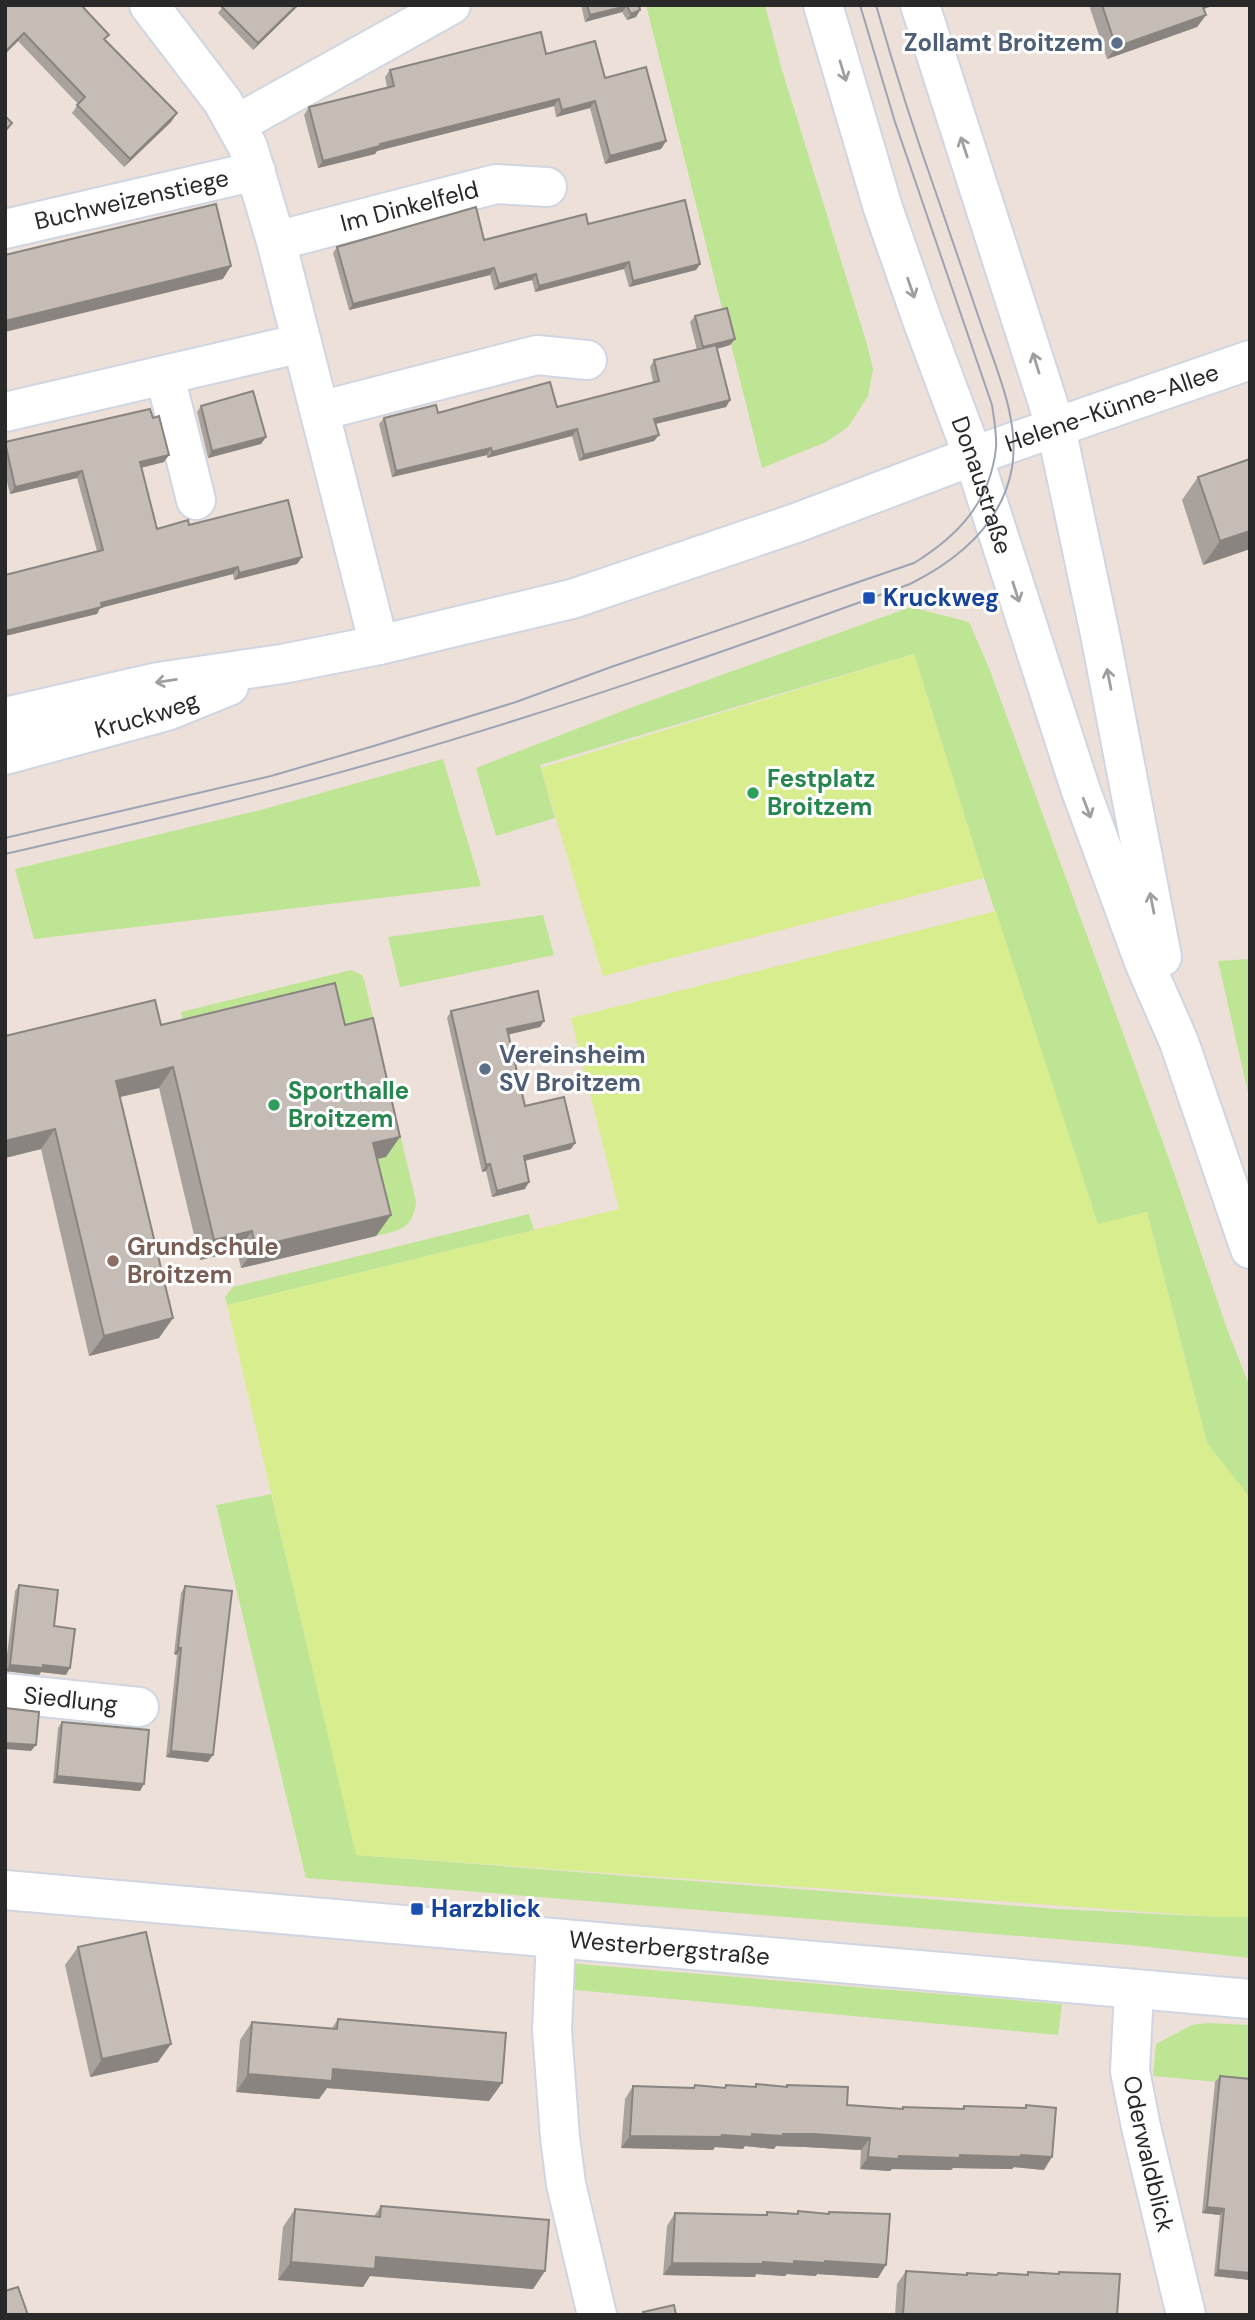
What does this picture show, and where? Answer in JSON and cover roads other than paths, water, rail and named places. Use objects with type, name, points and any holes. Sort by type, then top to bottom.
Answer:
[{"type":"street","points":[[237,124],[452,5]]},
{"type":"street","name":"Donaustraße","points":[[823,5],[883,208],[973,456],[1080,788],[1144,962],[1179,1042],[1250,1249]]},
{"type":"street","name":"Donaustraße","points":[[920,5],[1056,428],[1097,621],[1179,1042]]},
{"type":"street","points":[[167,12],[237,124],[248,147],[276,241],[379,645]]},
{"type":"street","name":"Buchweizenstiege","points":[[5,229],[256,171]]},
{"type":"street","name":"Im Dinkelfeld","points":[[276,241],[496,184],[547,187]]},
{"type":"street","points":[[5,412],[302,343]]},
{"type":"street","points":[[320,411],[537,355],[586,360]]},
{"type":"street","name":"Helene-Künne-Allee","points":[[973,456],[1250,360]]},
{"type":"street","points":[[165,376],[196,500]]},
{"type":"street","name":"Kruckweg","points":[[5,717],[158,682],[282,664],[379,645],[572,599],[796,523],[973,456]]},
{"type":"street","name":"Kruckweg","points":[[5,755],[167,711],[282,664]]},
{"type":"street","name":"Siedlung","points":[[5,1693],[139,1707]]},
{"type":"street","name":"Westerbergstraße","points":[[5,1890],[1250,1999]]},
{"type":"street","points":[[556,1939],[552,2030],[560,2137],[566,2184],[597,2315]]},
{"type":"street","name":"Oderwaldblick","points":[[1134,1990],[1130,2071],[1185,2315]]},
{"type":"tram line","points":[[5,838],[271,776],[516,702],[914,563],[958,529],[979,501],[993,467],[996,443],[992,405],[895,122],[860,5]]},
{"type":"tram line","points":[[5,854],[333,774],[580,699],[713,655],[910,584],[945,563],[975,538],[999,506],[1007,488],[1014,450],[1010,413],[1000,376],[912,123],[876,5]]},
{"type":"place","name":"Zollamt Broitzem","points":[[1117,43]]},
{"type":"place","name":"Kruckweg","points":[[869,598]]},
{"type":"place","name":"Festplatz Broitzem","points":[[753,793]]},
{"type":"place","name":"Vereinsheim SV Broitzem","points":[[485,1069]]},
{"type":"place","name":"Sporthalle Broitzem","points":[[274,1105]]},
{"type":"place","name":"Grundschule Broitzem","points":[[113,1261]]},
{"type":"place","name":"Harzblick","points":[[417,1909]]}]
